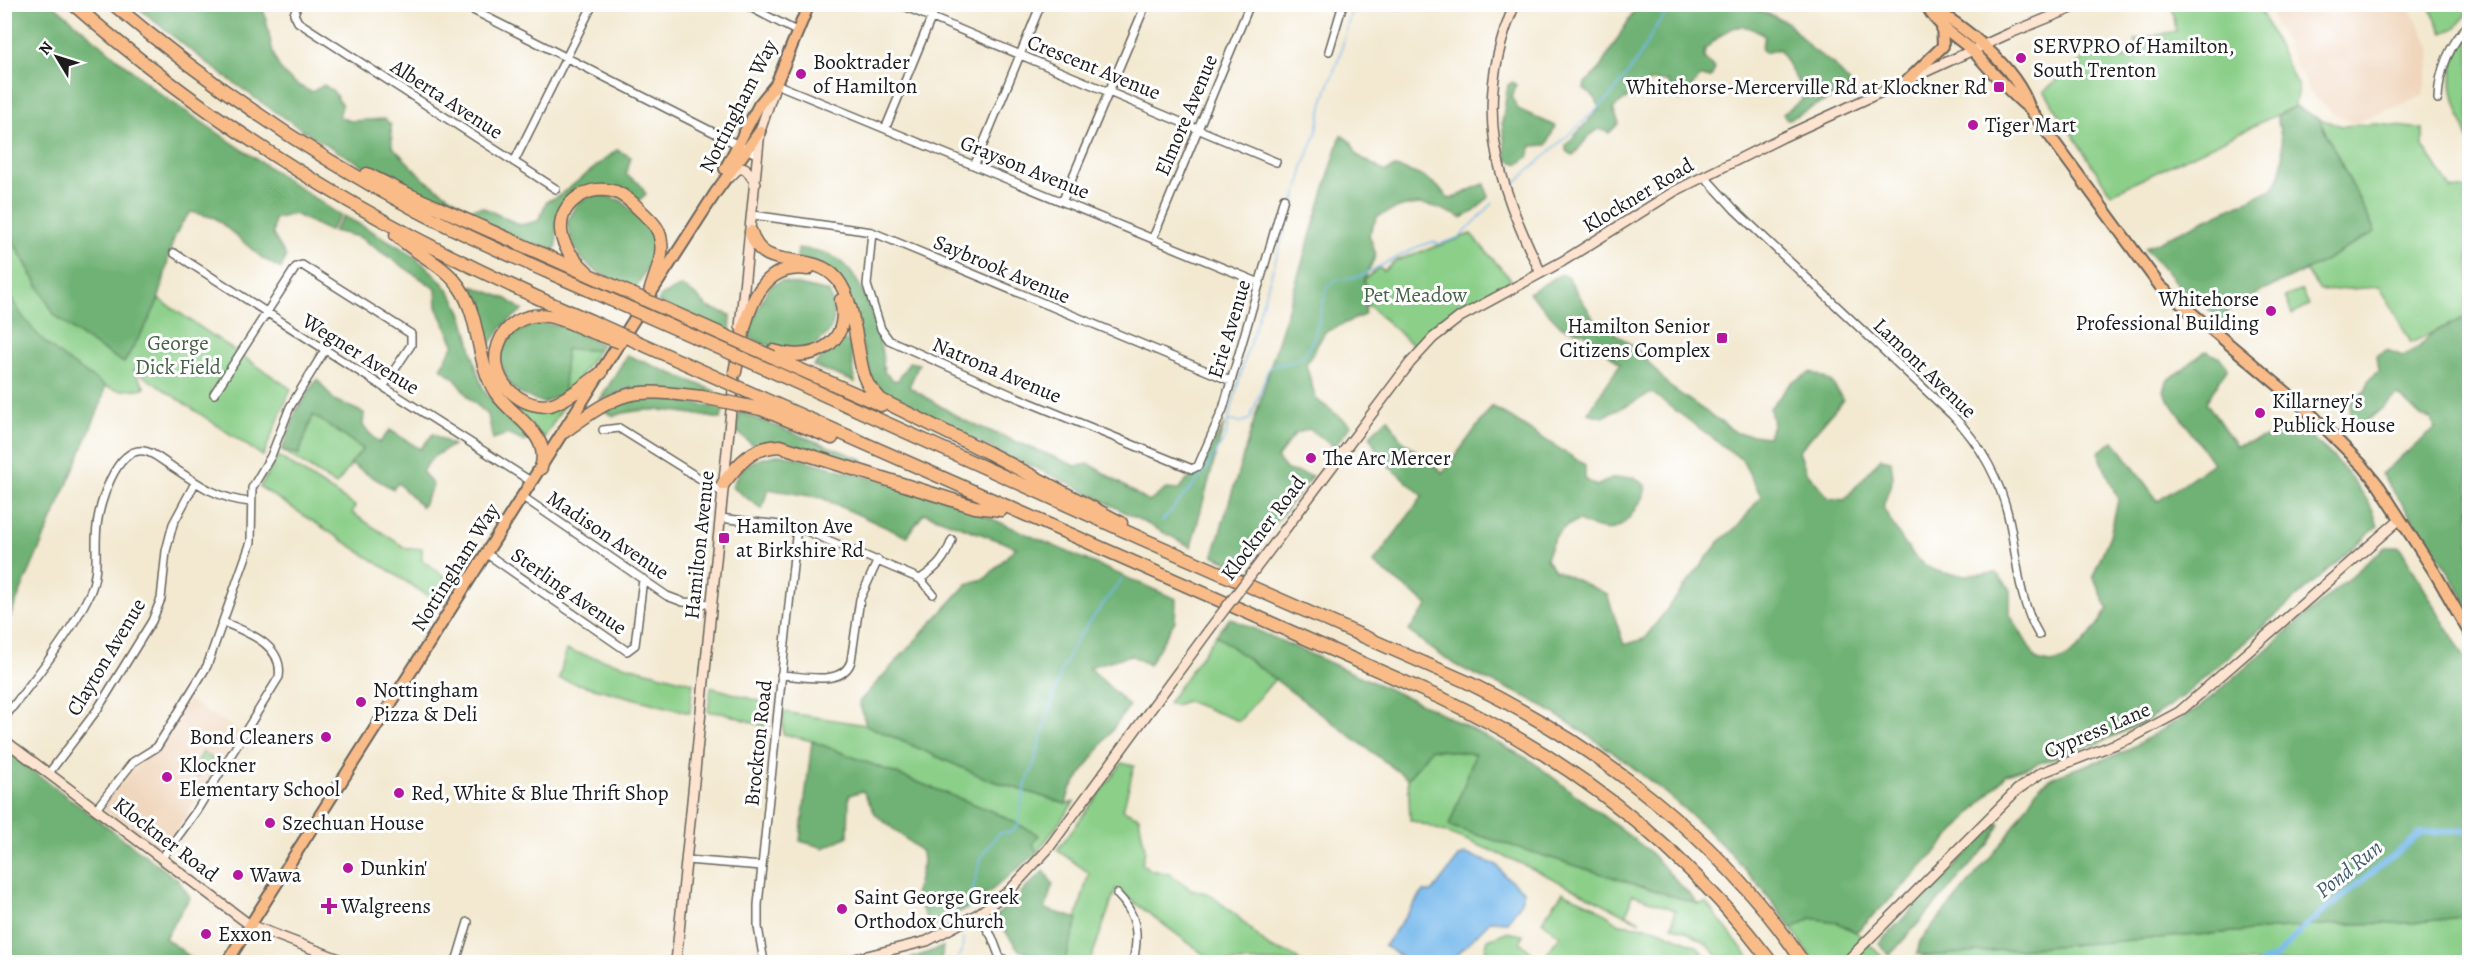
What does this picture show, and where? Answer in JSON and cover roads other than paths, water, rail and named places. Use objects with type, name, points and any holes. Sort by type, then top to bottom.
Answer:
[{"type":"highway","points":[[73,4],[124,48],[214,116],[296,171],[380,220],[443,253],[670,364],[689,365],[763,404],[981,496],[1443,699],[1521,739],[1594,787],[1661,842],[1728,910],[1771,963]]},
{"type":"highway","points":[[113,4],[193,69],[265,120],[347,172],[420,212],[921,422]]},
{"type":"highway","points":[[265,120],[403,192],[592,277]]},
{"type":"highway","points":[[649,296],[661,253],[658,231],[631,201],[607,190],[591,191],[577,198],[567,208],[561,221],[561,230],[567,249],[592,277],[611,292],[713,330],[1138,537],[1467,682],[1520,709],[1571,740],[1644,792],[1696,838],[1765,912],[1803,963]]},
{"type":"highway","points":[[380,220],[402,241],[439,266],[459,286],[469,306],[490,382],[500,398],[538,436],[543,449],[541,468]]},
{"type":"highway","points":[[751,232],[755,245],[763,254],[809,262],[832,274],[844,290],[868,385],[881,400],[1115,517],[1138,537]]},
{"type":"highway","points":[[735,372],[745,323],[764,284],[777,273],[794,268],[810,269],[825,277],[836,289],[842,304],[841,321],[833,339],[821,350],[803,356],[772,359]]},
{"type":"highway","points":[[589,325],[545,316],[516,323],[500,339],[496,350],[497,372],[508,390],[526,402],[539,406],[549,405],[568,397],[601,373]]},
{"type":"highway","points":[[564,432],[604,402],[624,395],[648,391],[763,404]]},
{"type":"highway","points":[[723,489],[746,457],[762,449],[780,446],[975,507],[1012,511]]},
{"type":"main road","name":"Nottingham Way","points":[[227,963],[716,192],[742,147],[759,105],[776,84],[809,4]]},
{"type":"main road","points":[[1515,4],[1503,36],[1496,69],[1493,130],[1503,187],[1516,222],[1541,273]]},
{"type":"main road","name":"Klockner Road","points":[[843,963],[880,959],[927,940],[978,914],[1009,891],[1035,865],[1209,630],[1422,349],[1460,317],[1541,273],[1656,202],[1704,176],[1978,48],[2082,4]]},
{"type":"main road","points":[[1926,5],[1939,23],[1978,48]]},
{"type":"main road","points":[[1926,5],[1944,14],[2017,84],[2026,95],[2030,110],[2160,286],[2325,426],[2379,486],[2469,634]]},
{"type":"main road","points":[[1908,80],[1943,46],[1939,23]]},
{"type":"main road","name":"Hamilton Avenue","points":[[676,963],[760,131],[776,84]]},
{"type":"main road","name":"Nottingham Way","points":[[742,147],[760,131]]},
{"type":"main road","points":[[716,192],[741,168],[749,170],[756,183]]},
{"type":"main road","name":"Cypress Lane","points":[[1846,963],[2017,790],[2049,770],[2131,738],[2179,712],[2400,519]]},
{"type":"main road","name":"Klockner Road","points":[[4,740],[250,925],[328,959],[347,963]]},
{"type":"street","name":"Alberta Avenue","points":[[298,4],[296,18],[320,36],[556,189]]},
{"type":"street","points":[[461,4],[758,154]]},
{"type":"street","points":[[514,162],[593,4]]},
{"type":"street","points":[[744,4],[798,32]]},
{"type":"street","name":"Crescent Avenue","points":[[899,4],[1276,162]]},
{"type":"street","points":[[886,127],[937,4]]},
{"type":"street","points":[[975,164],[1041,4]]},
{"type":"street","points":[[1063,200],[1146,4]]},
{"type":"street","name":"Elmore Avenue","points":[[1153,238],[1250,4]]},
{"type":"street","points":[[1329,51],[1343,4]]},
{"type":"street","points":[[2438,99],[2439,80],[2448,52],[2469,23]]},
{"type":"street","name":"Grayson Avenue","points":[[776,84],[886,127],[1260,283]]},
{"type":"street","name":"Lamont Avenue","points":[[1704,176],[1734,209],[1971,436],[1994,475],[2007,510],[2021,595],[2039,635]]},
{"type":"street","name":"Erie Avenue","points":[[1198,466],[1223,409],[1284,198]]},
{"type":"street","name":"Saybrook Avenue","points":[[753,215],[872,232],[1231,381]]},
{"type":"street","name":"Natrona Avenue","points":[[872,232],[867,285],[881,329],[889,340],[1188,468],[1198,466]]},
{"type":"street","name":"Wegner Avenue","points":[[174,253],[532,482]]},
{"type":"street","points":[[214,394],[296,267],[302,264],[411,334],[411,345],[383,387]]},
{"type":"street","points":[[96,809],[133,762],[157,747],[207,666],[251,542],[252,488],[271,456],[290,407],[325,350]]},
{"type":"street","points":[[603,430],[619,428],[723,489]]},
{"type":"street","points":[[4,718],[42,669],[88,597],[97,566],[99,513],[119,462],[133,453],[144,451],[220,497],[250,502]]},
{"type":"street","name":"Clayton Avenue","points":[[49,773],[97,710],[153,621],[161,599],[166,551],[173,524],[195,483]]},
{"type":"street","name":"Madison Avenue","points":[[523,497],[675,599],[711,604]]},
{"type":"street","points":[[720,518],[797,527],[920,579],[933,594]]},
{"type":"street","name":"Brockton Road","points":[[764,963],[758,916],[797,527]]},
{"type":"street","points":[[920,579],[935,570],[946,557],[952,540]]},
{"type":"street","name":"Sterling Avenue","points":[[487,554],[624,650],[633,648],[643,579]]},
{"type":"street","points":[[781,675],[832,678],[847,670],[851,661],[860,599],[878,560]]},
{"type":"street","points":[[162,858],[197,810],[279,677],[278,658],[270,647],[223,622]]},
{"type":"street","points":[[686,860],[762,866]]},
{"type":"street","points":[[1117,894],[1131,910],[1137,927],[1138,943],[1133,963]]},
{"type":"street","points":[[978,914],[992,937],[998,960],[1007,963]]},
{"type":"street","points":[[456,963],[468,922]]},
{"type":"water","points":[[1465,854],[1497,865],[1505,876],[1524,891],[1519,906],[1507,922],[1490,921],[1454,958],[1410,962],[1384,946],[1423,892],[1432,892],[1459,857]]},
{"type":"waterway","points":[[1162,521],[1201,476],[1226,437],[1243,365],[1302,170],[1316,134],[1324,98],[1340,55],[1353,4]]},
{"type":"waterway","points":[[1512,186],[1610,97],[1634,65],[1659,22],[1674,4]]},
{"type":"waterway","points":[[1229,421],[1242,422],[1250,419],[1269,367],[1293,362],[1301,358],[1307,350],[1316,329],[1328,286],[1336,280],[1361,276],[1417,247],[1432,242],[1440,244],[1460,237],[1493,203]]},
{"type":"waterway","points":[[967,910],[982,855],[999,833],[1012,832],[1018,825],[1025,786],[1033,767],[1060,674],[1076,640],[1122,579]]},
{"type":"waterway","name":"Pond Run","points":[[2262,962],[2276,957],[2301,930],[2421,833],[2470,830]]},
{"type":"waterway","points":[[955,962],[962,952],[963,936]]},
{"type":"place","name":"SERVPRO of Hamilton, South Trenton","points":[[2021,58]]},
{"type":"place","name":"Booktrader of Hamilton","points":[[801,74]]},
{"type":"place","name":"Whitehorse-Mercerville Rd at Klockner Rd","points":[[1999,87]]},
{"type":"place","name":"Tiger Mart","points":[[1973,125]]},
{"type":"place","name":"Whitehorse Professional Building","points":[[2271,311]]},
{"type":"place","name":"Hamilton Senior Citizens Complex","points":[[1722,338]]},
{"type":"place","name":"Killarney's Publick House","points":[[2260,413]]},
{"type":"place","name":"The Arc Mercer","points":[[1311,458]]},
{"type":"place","name":"Hamilton Ave at Birkshire Rd","points":[[724,538]]},
{"type":"place","name":"Nottingham Pizza & Deli","points":[[361,702]]},
{"type":"place","name":"Bond Cleaners","points":[[326,737]]},
{"type":"place","name":"Klockner Elementary School","points":[[167,777]]},
{"type":"place","name":"Red, White & Blue Thrift Shop","points":[[399,793]]},
{"type":"place","name":"Szechuan House","points":[[270,823]]},
{"type":"place","name":"Dunkin'","points":[[348,868]]},
{"type":"place","name":"Wawa","points":[[238,875]]},
{"type":"place","name":"Walgreens","points":[[329,906]]},
{"type":"place","name":"Saint George Greek Orthodox Church","points":[[842,909]]},
{"type":"place","name":"Exxon","points":[[206,934]]},
{"type":"park label","name":"Pet Meadow","points":[[1415,295]]},
{"type":"park label","name":"George Dick Field","points":[[178,355]]}]
